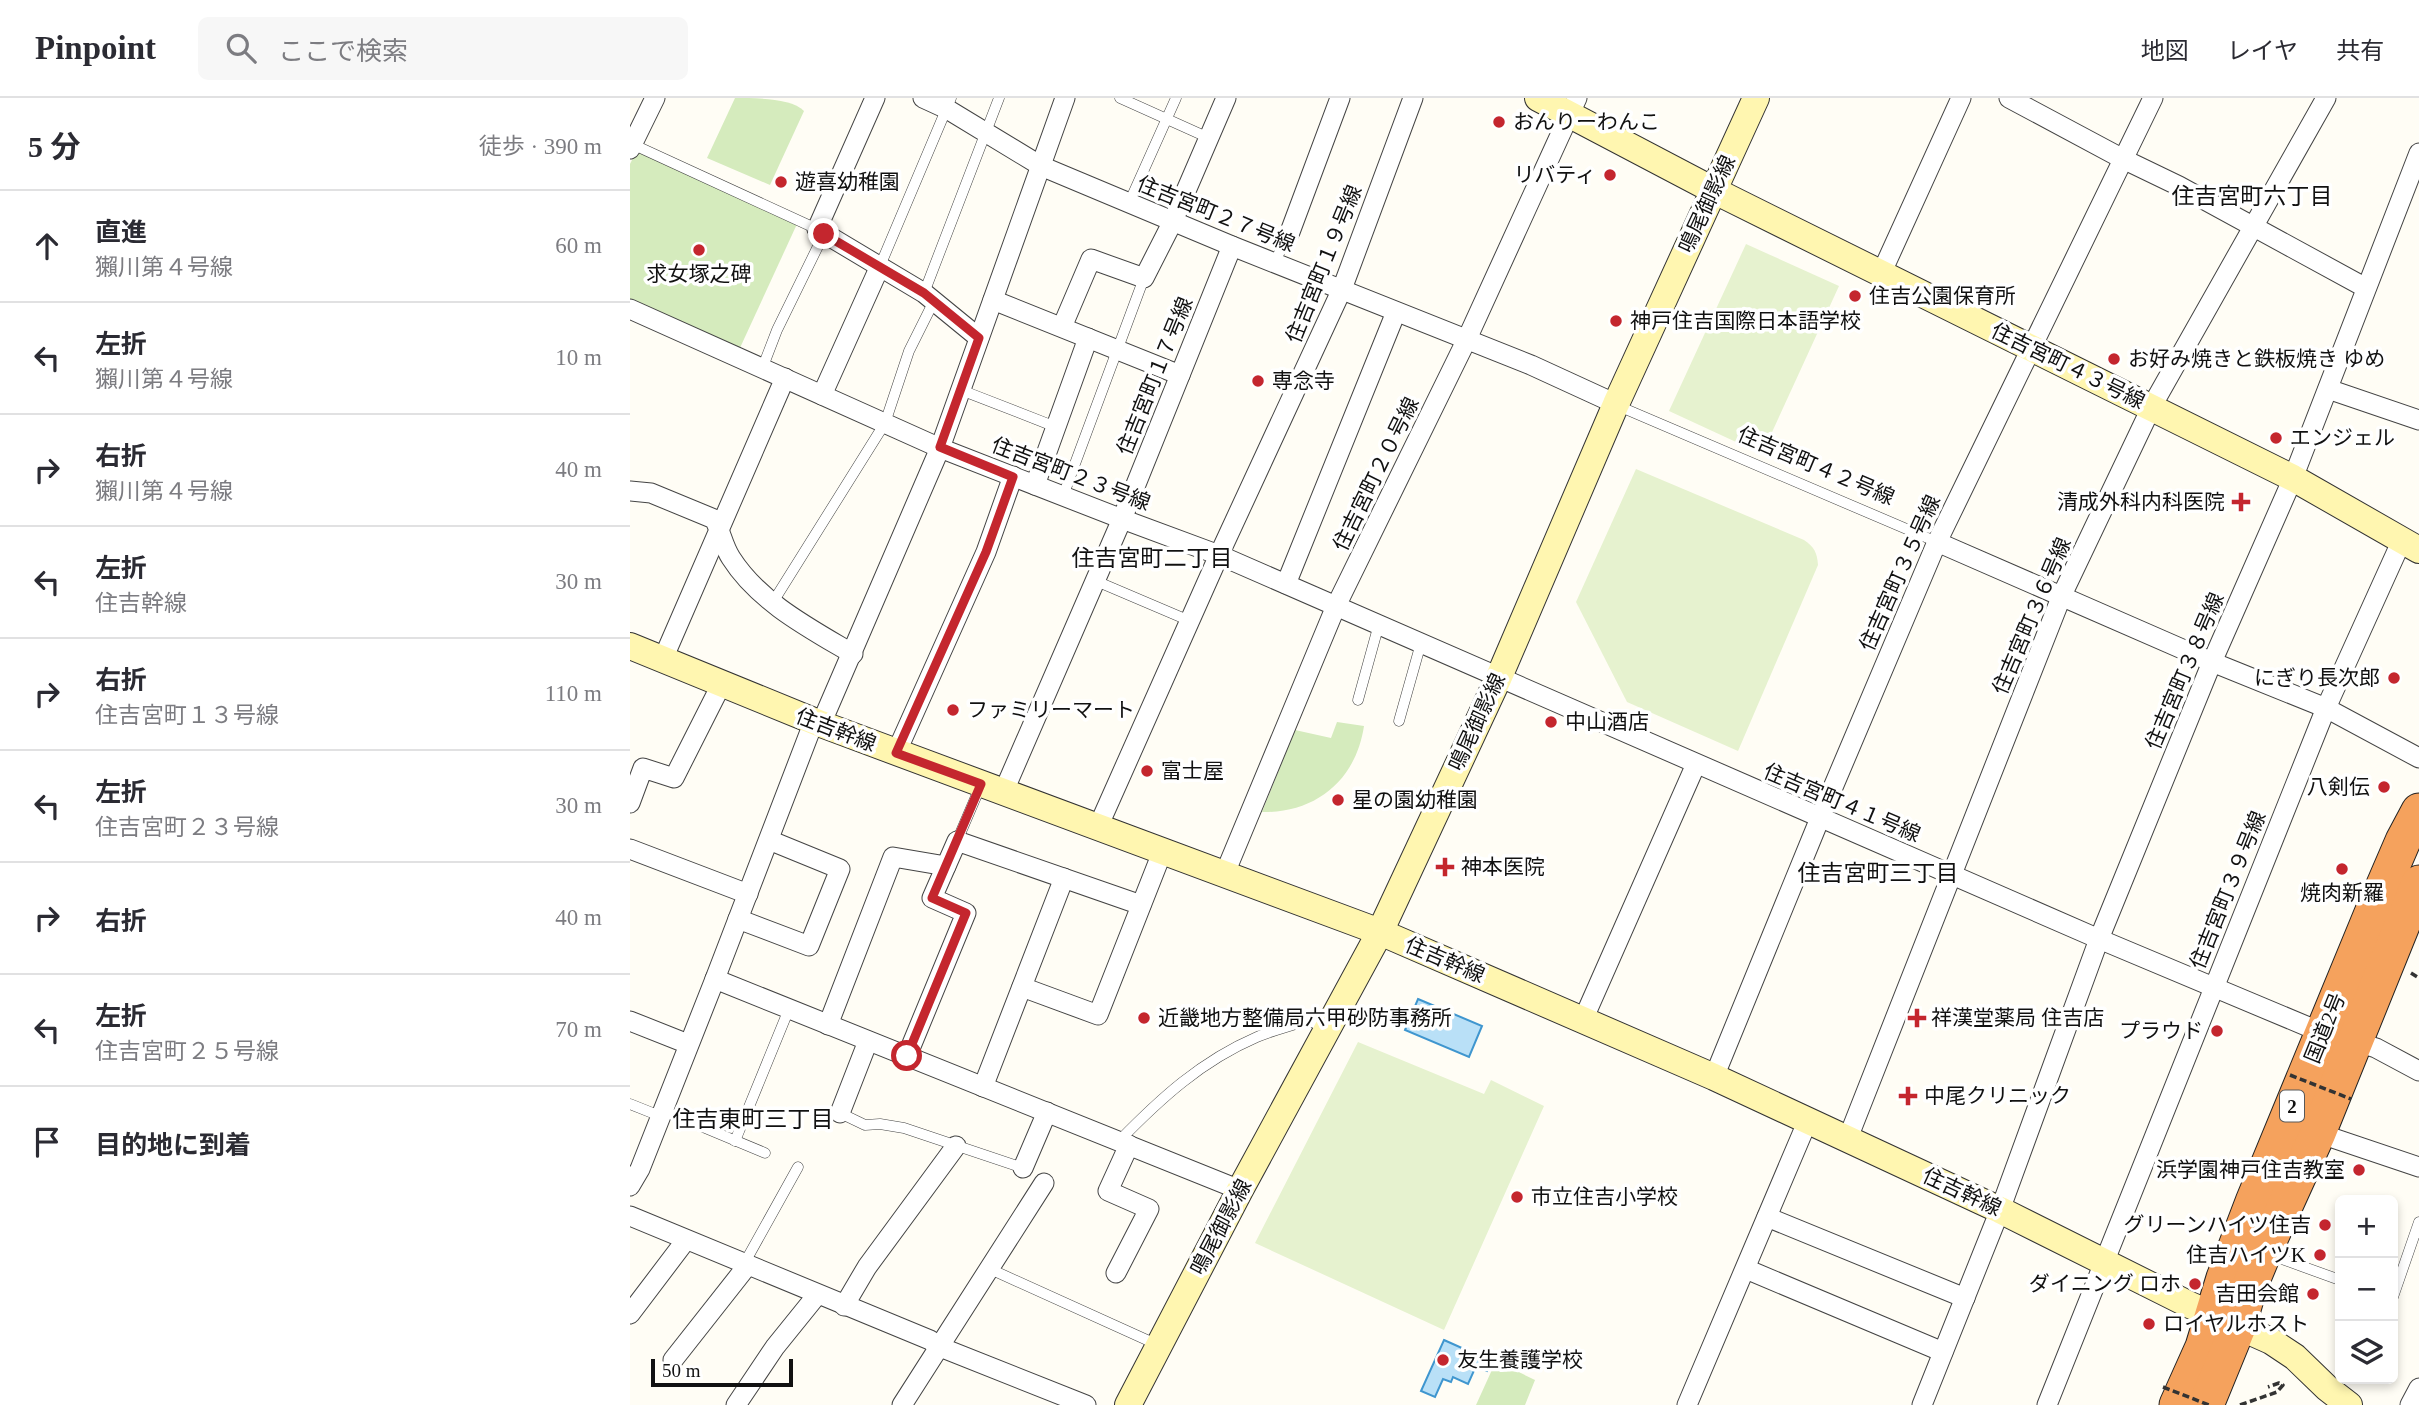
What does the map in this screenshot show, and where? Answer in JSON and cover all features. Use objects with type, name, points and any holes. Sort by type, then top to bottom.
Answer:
[{"type":"highway","name":"国道2号","points":[[2170,1396],[2203,1347],[2249,1288],[2318,1133],[2339,1037],[2375,906],[2419,811]]},
{"type":"highway","name":"国道2号","points":[[2208,1405],[2253,1202],[2419,883]]},
{"type":"street","points":[[631,146],[655,98]]},
{"type":"street","points":[[875,98],[821,231],[929,297],[979,338]]},
{"type":"street","name":"住吉宮町２７号線","points":[[923,98],[949,103],[986,133],[1041,166],[1232,246],[1531,365],[1616,404]]},
{"type":"street","points":[[630,1186],[640,1169],[817,723],[853,654],[940,447],[1065,98]]},
{"type":"street","points":[[1062,327],[1091,258],[1144,278],[1173,220],[1226,98]]},
{"type":"street","points":[[1290,232],[1340,98]]},
{"type":"street","name":"住吉宮町１９号線","points":[[1098,827],[1219,555],[1342,289],[1413,98]]},
{"type":"street","name":"住吉宮町４３号線","points":[[1538,98],[1573,106],[1713,190],[2152,406],[2293,478],[2411,545]]},
{"type":"street","name":"鳴尾御影線","points":[[1128,1405],[1240,1190],[1380,932],[1499,677],[1616,404],[1756,98]]},
{"type":"street","points":[[1881,274],[1961,98]]},
{"type":"street","points":[[2009,98],[2179,186],[2366,288]]},
{"type":"street","name":"住吉宮町３５号線","points":[[1714,1077],[1937,542],[2153,98]]},
{"type":"street","name":"住吉宮町３６号線","points":[[1848,1138],[2062,595],[2152,406],[2326,98]]},
{"type":"street","name":"住吉宮町２０号線","points":[[1224,873],[1336,606],[1466,341],[1573,106]]},
{"type":"street","name":"住吉宮町３８号線","points":[[1922,1405],[2000,1210],[2099,939],[2212,662],[2293,478],[2419,153]]},
{"type":"street","name":"住吉宮町１７号線","points":[[992,788],[1096,581],[1232,246]]},
{"type":"street","points":[[821,395],[880,266]]},
{"type":"street","points":[[993,300],[1180,375]]},
{"type":"street","name":"住吉宮町２３号線","points":[[630,309],[940,447],[1219,555],[1499,677]]},
{"type":"street","points":[[1286,584],[1396,312]]},
{"type":"street","points":[[1035,485],[1088,338]]},
{"type":"street","points":[[663,659],[785,379]]},
{"type":"street","points":[[2328,389],[2419,420]]},
{"type":"street","points":[[896,753],[986,552],[1013,477]]},
{"type":"street","points":[[630,491],[650,493],[714,519],[729,555],[756,590],[798,621],[853,654]]},
{"type":"street","name":"住吉宮町４２号線","points":[[1937,542],[2212,662],[2326,708],[2419,758]]},
{"type":"street","name":"住吉宮町３９号線","points":[[2047,1405],[2326,708],[2411,545]]},
{"type":"street","name":"住吉幹線","points":[[630,646],[817,723],[1380,932],[1714,1077],[2000,1210],[2271,1341],[2295,1357],[2349,1405]]},
{"type":"street","name":"住吉宮町４１号線","points":[[1499,677],[2099,939],[2339,1037],[2376,1048],[2419,1071]]},
{"type":"street","points":[[630,803],[643,768],[674,778],[722,685]]},
{"type":"street","points":[[1583,1020],[1696,764]]},
{"type":"street","points":[[738,919],[809,946],[840,869],[769,840]]},
{"type":"street","points":[[907,1056],[966,913],[932,898],[957,841],[1141,905]]},
{"type":"street","points":[[630,849],[748,894]]},
{"type":"street","points":[[1022,987],[1098,1014],[1163,850]]},
{"type":"street","points":[[828,1025],[893,857],[946,866]]},
{"type":"street","points":[[983,1087],[1064,878]]},
{"type":"street","points":[[715,979],[1240,1190]]},
{"type":"street","points":[[630,1021],[688,1044]]},
{"type":"street","points":[[840,1112],[869,1041]]},
{"type":"street","points":[[1023,1168],[1047,1112]]},
{"type":"street","points":[[1687,1405],[1808,1120]]},
{"type":"street","points":[[2318,1133],[2419,1167]]},
{"type":"street","points":[[1116,1273],[1149,1209],[1108,1191],[1124,1143]]},
{"type":"street","points":[[844,1306],[867,1267],[956,1146]]},
{"type":"street","points":[[902,1405],[1044,1184]]},
{"type":"street","points":[[630,1216],[930,1340],[940,1347],[1086,1405]]},
{"type":"street","points":[[1768,1217],[1965,1298]]},
{"type":"street","points":[[630,1314],[686,1240]]},
{"type":"street","points":[[673,1360],[746,1265]]},
{"type":"street","points":[[1746,1269],[1943,1352]]},
{"type":"street","points":[[736,1405],[775,1347],[817,1295]]},
{"type":"street","points":[[2410,1405],[2419,1388]]},
{"type":"lane","points":[[773,602],[885,423],[999,98]]},
{"type":"lane","points":[[1120,98],[1209,138]]},
{"type":"lane","points":[[1129,202],[1176,98]]},
{"type":"lane","points":[[880,266],[949,103]]},
{"type":"lane","points":[[631,146],[821,231],[762,369]]},
{"type":"lane","points":[[1274,263],[1290,232]]},
{"type":"lane","points":[[1063,496],[1144,278]]},
{"type":"lane","points":[[961,390],[1055,427]]},
{"type":"lane","name":"住吉宮町４２号線","points":[[1616,404],[1937,542]]},
{"type":"lane","points":[[1096,581],[1190,621]]},
{"type":"lane","points":[[1358,700],[1379,624]]},
{"type":"lane","points":[[1399,721],[1422,643]]},
{"type":"lane","points":[[957,841],[992,788]]},
{"type":"lane","points":[[735,1140],[789,1009]]},
{"type":"lane","points":[[1124,1143],[1172,1089],[1204,1065],[1257,1037],[1308,1020],[1328,1029]]},
{"type":"lane","points":[[630,1104],[661,1113],[765,1153]]},
{"type":"lane","points":[[840,1112],[865,1125],[880,1124],[904,1128],[1023,1168]]},
{"type":"lane","points":[[746,1265],[798,1167]]},
{"type":"lane","points":[[2398,1283],[2419,1222]]},
{"type":"lane","points":[[2264,1252],[2335,1278]]},
{"type":"lane","points":[[990,1269],[1159,1345]]},
{"type":"path","points":[[2409,972],[2419,978]]},
{"type":"path","points":[[2290,1075],[2351,1099]]},
{"type":"path","points":[[2240,1405],[2277,1392],[2283,1385],[2279,1382],[2268,1387]]},
{"type":"path","points":[[2170,1396],[2208,1405]]},
{"type":"green space","points":[[735,98],[782,101],[804,111],[770,185],[707,158]]},
{"type":"green space","points":[[640,152],[797,224],[739,350],[630,301],[630,164]]},
{"type":"green space","points":[[1746,244],[1839,286],[1762,454],[1669,411]]},
{"type":"green space","points":[[1636,469],[1804,540],[1816,553],[1818,565],[1738,751],[1627,702],[1576,602]]},
{"type":"green space","points":[[1337,722],[1364,726],[1360,745],[1342,777],[1330,790],[1300,807],[1262,812],[1295,730],[1331,738]]},
{"type":"green space","points":[[1358,1042],[1484,1094],[1491,1080],[1544,1106],[1444,1330],[1255,1243]]},
{"type":"green space","points":[[1496,1361],[1535,1380],[1525,1405],[1476,1405]]},
{"type":"water","points":[[1418,999],[1482,1026],[1469,1057],[1405,1030]]},
{"type":"water","points":[[1444,1340],[1491,1361],[1487,1371],[1476,1366],[1468,1384],[1453,1377],[1451,1382],[1443,1379],[1435,1397],[1421,1391]]},
{"type":"place","name":"おんりーわんこ","points":[[1499,122]]},
{"type":"place","name":"リバティ","points":[[1610,175]]},
{"type":"place","name":"遊喜幼稚園","points":[[781,182]]},
{"type":"place","name":"求女塚之碑","points":[[699,250]]},
{"type":"place","name":"住吉公園保育所","points":[[1855,296]]},
{"type":"place","name":"神戸住吉国際日本語学校","points":[[1616,321]]},
{"type":"place","name":"お好み焼きと鉄板焼き ゆめ","points":[[2114,359]]},
{"type":"place","name":"専念寺","points":[[1258,381]]},
{"type":"place","name":"エンジェル","points":[[2276,438]]},
{"type":"place","name":"清成外科内科医院","points":[[2241,502]]},
{"type":"place","name":"にぎり長次郎","points":[[2394,678]]},
{"type":"place","name":"ファミリーマート","points":[[953,710]]},
{"type":"place","name":"中山酒店","points":[[1551,722]]},
{"type":"place","name":"富士屋","points":[[1147,771]]},
{"type":"place","name":"八剣伝","points":[[2384,787]]},
{"type":"place","name":"星の園幼稚園","points":[[1338,800]]},
{"type":"place","name":"神本医院","points":[[1445,867]]},
{"type":"place","name":"焼肉新羅","points":[[2342,869]]},
{"type":"place","name":"近畿地方整備局六甲砂防事務所","points":[[1144,1018]]},
{"type":"place","name":"祥漢堂薬局 住吉店","points":[[1917,1018]]},
{"type":"place","name":"プラウド","points":[[2217,1031]]},
{"type":"place","name":"中尾クリニック","points":[[1908,1096]]},
{"type":"place","name":"浜学園神戸住吉教室","points":[[2359,1170]]},
{"type":"place","name":"市立住吉小学校","points":[[1517,1197]]},
{"type":"place","name":"グリーンハイツ住吉","points":[[2325,1225]]},
{"type":"place","name":"住吉ハイツK","points":[[2320,1255]]},
{"type":"place","name":"ダイニング ロホ","points":[[2195,1284]]},
{"type":"place","name":"吉田会館","points":[[2313,1294]]},
{"type":"place","name":"ロイヤルホスト","points":[[2149,1324]]},
{"type":"place","name":"友生養護学校","points":[[1443,1360]]},
{"type":"district","name":"住吉宮町六丁目","points":[[2252,196]]},
{"type":"district","name":"住吉宮町二丁目","points":[[1152,558]]},
{"type":"district","name":"住吉宮町三丁目","points":[[1878,873]]},
{"type":"district","name":"住吉東町三丁目","points":[[753,1119]]},
{"type":"route","points":[[824,234],[924,293],[979,338],[940,447],[1013,477],[986,552],[896,753],[981,784],[932,898],[966,913],[907,1056]]}]
